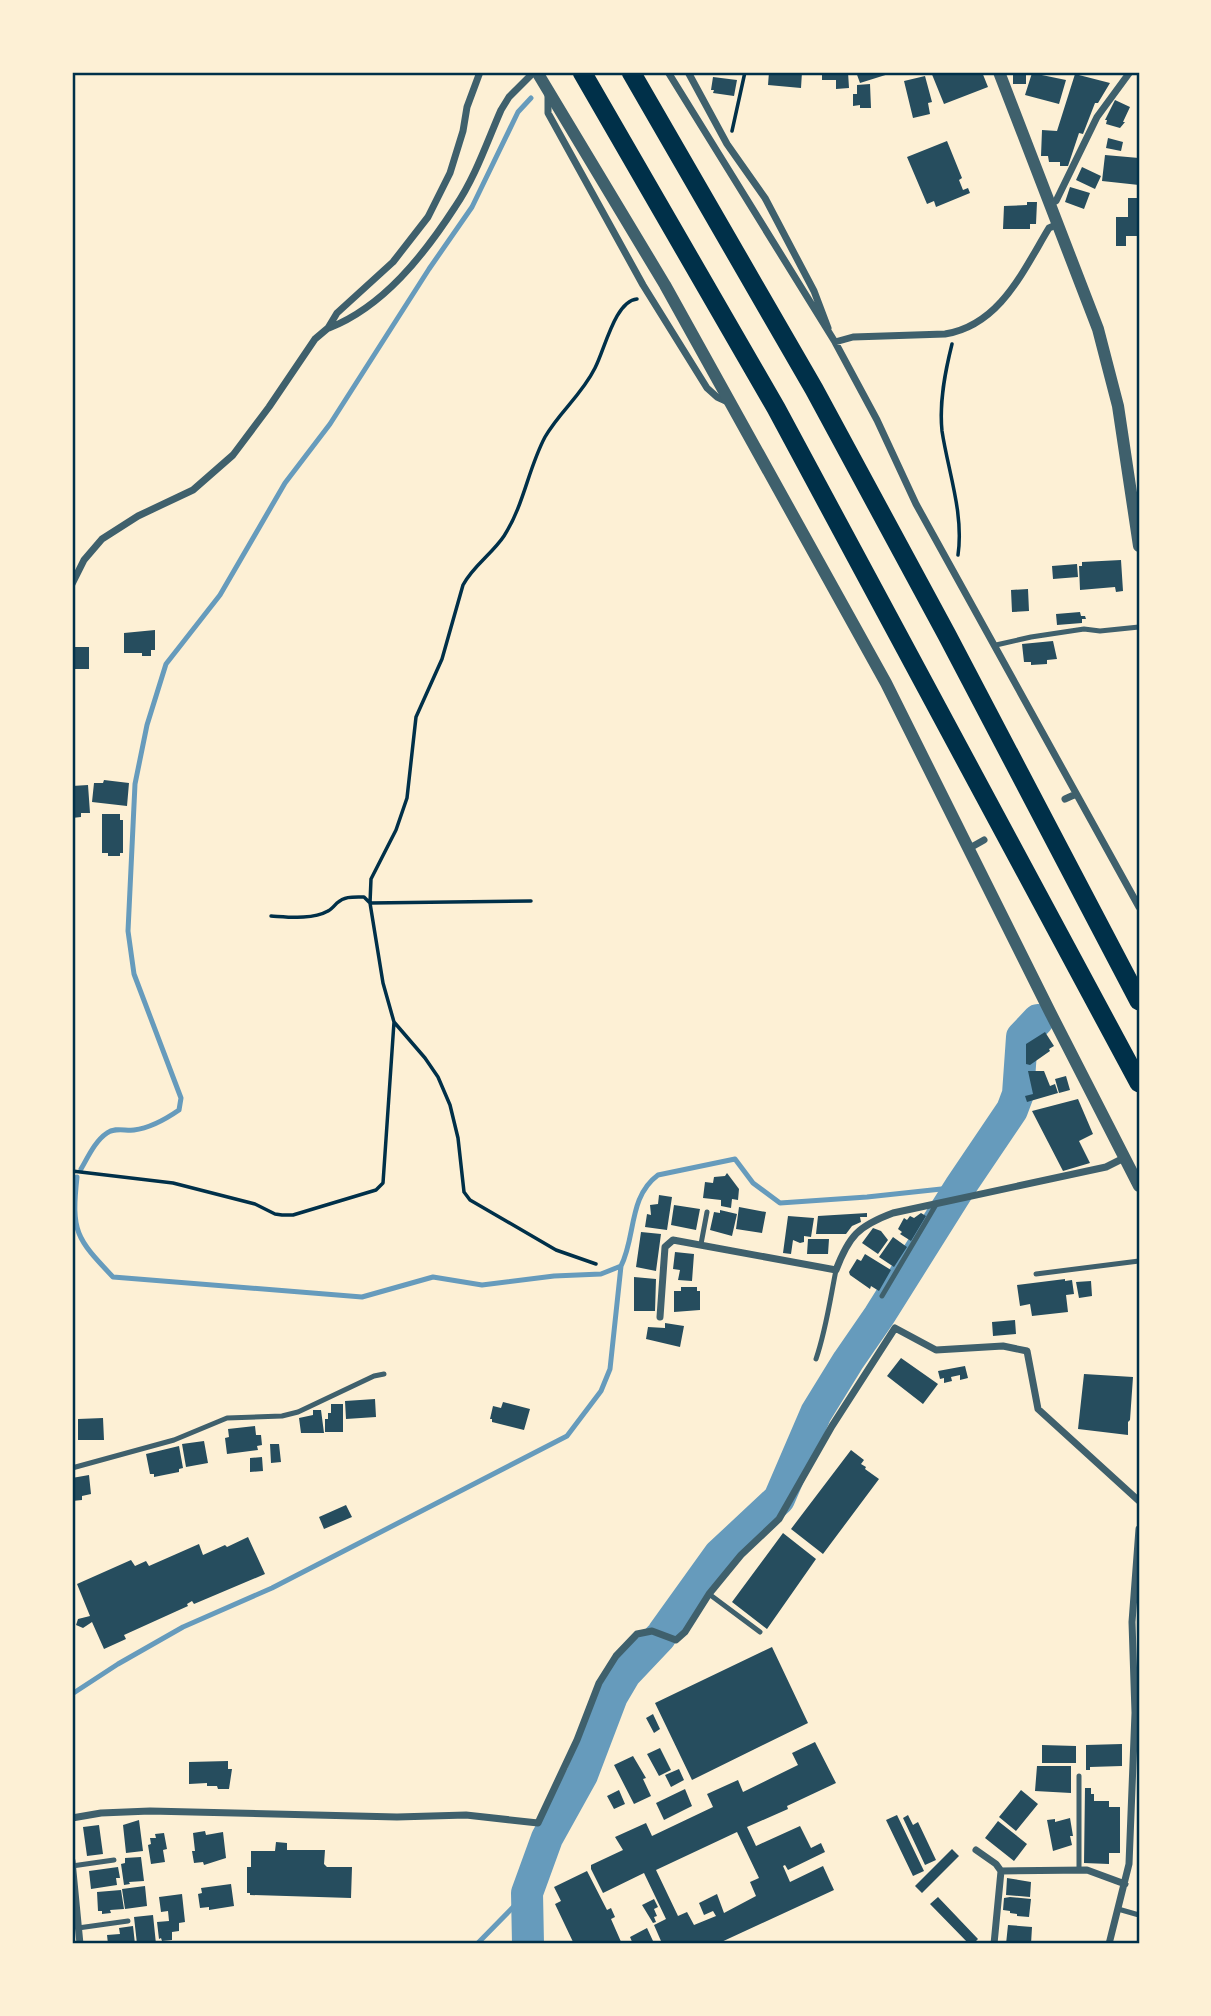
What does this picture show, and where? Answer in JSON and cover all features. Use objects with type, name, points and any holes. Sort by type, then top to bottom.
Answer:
[{"type":"highway","points":[[582,72],[776,408],[1139,1083]]},
{"type":"highway","points":[[631,72],[814,389],[1139,1001]]},
{"type":"street","points":[[72,584],[83,560],[102,539],[138,516],[193,490],[233,455],[270,407],[315,339],[328,328],[337,313],[393,262],[428,217],[450,173],[463,131],[467,107],[480,72]]},
{"type":"street","points":[[328,328],[350,320],[388,290],[418,258],[456,206],[505,103],[536,72],[665,285],[886,683],[1139,1186]]},
{"type":"street","points":[[668,72],[835,342],[877,421],[916,505],[1139,907]]},
{"type":"street","points":[[688,72],[727,144],[765,198],[814,291],[826,317],[830,334]]},
{"type":"street","points":[[999,72],[1098,329],[1110,370],[1135,484],[1139,546]]},
{"type":"street","points":[[1050,203],[1056,201],[1097,117],[1130,72]]},
{"type":"street","points":[[548,90],[548,113],[643,285],[707,388],[730,403]]},
{"type":"street","points":[[835,342],[853,337],[955,332],[982,319],[1000,305],[1049,228],[1058,224]]},
{"type":"street","points":[[1065,799],[1076,794]]},
{"type":"street","points":[[968,849],[984,840]]},
{"type":"street","points":[[660,1317],[665,1247],[673,1240],[836,1270],[847,1242],[864,1227],[893,1213],[1106,1167],[1124,1158]]},
{"type":"street","points":[[72,1818],[150,1811],[397,1817],[466,1815],[538,1823],[577,1740],[599,1683],[616,1656],[637,1634],[652,1631],[676,1640],[685,1632],[709,1594],[741,1555],[779,1519],[832,1426],[895,1328],[936,1350],[1003,1346],[1027,1351],[1038,1409],[1139,1501]]},
{"type":"street","points":[[1108,1944],[1129,1864],[1137,1754],[1136,1622],[1139,1529]]},
{"type":"street","points":[[976,1850],[996,1864],[1001,1871],[995,1944]]},
{"type":"street","points":[[72,1863],[80,1944]]},
{"type":"street","points":[[1001,1871],[1079,1869],[1125,1884]]},
{"type":"lane","points":[[996,645],[1084,629],[1100,631],[1139,626]]},
{"type":"lane","points":[[882,1296],[942,1202]]},
{"type":"lane","points":[[701,1244],[707,1212]]},
{"type":"lane","points":[[1036,1274],[1139,1261]]},
{"type":"lane","points":[[816,1359],[826,1329],[836,1270]]},
{"type":"lane","points":[[72,1468],[174,1440],[227,1418],[282,1416],[298,1412],[374,1376],[384,1374]]},
{"type":"lane","points":[[709,1594],[760,1632]]},
{"type":"lane","points":[[1079,1776],[1079,1869]]},
{"type":"lane","points":[[72,1863],[114,1860]]},
{"type":"lane","points":[[1118,1909],[1139,1915]]},
{"type":"lane","points":[[78,1928],[128,1921]]},
{"type":"path","points":[[72,1171],[173,1183],[255,1204],[275,1214],[293,1215],[376,1190],[383,1183],[394,1022],[383,983],[370,903],[371,879],[396,830],[407,798],[416,717],[442,659],[463,585],[469,574],[505,536],[523,499],[543,440],[559,417],[583,391],[603,352],[621,307],[636,298],[640,301]]},
{"type":"path","points":[[955,332],[941,408],[942,429],[958,521],[956,575]]},
{"type":"path","points":[[271,916],[316,915],[329,911],[339,900],[348,897],[364,897],[370,903],[531,901]]},
{"type":"path","points":[[394,1022],[438,1077],[450,1105],[458,1138],[464,1192],[470,1200],[556,1250],[596,1264]]},
{"type":"building","points":[[769,72],[802,72],[801,88],[768,85]]},
{"type":"building","points":[[822,72],[848,72],[849,88],[836,89],[836,80],[822,80]]},
{"type":"building","points":[[856,72],[895,72],[860,83]]},
{"type":"building","points":[[931,72],[982,72],[988,87],[944,104]]},
{"type":"building","points":[[1013,72],[1026,72],[1026,84],[1013,84]]},
{"type":"building","points":[[1032,73],[1066,80],[1059,104],[1025,95]]},
{"type":"building","points":[[1075,74],[1110,83],[1098,103],[1095,103],[1083,134],[1079,133],[1068,166],[1060,166],[1060,162],[1049,162],[1048,156],[1041,156],[1042,130],[1057,131]]},
{"type":"building","points":[[925,76],[932,102],[928,103],[930,114],[913,118],[904,81]]},
{"type":"building","points":[[713,77],[737,80],[734,96],[713,93]]},
{"type":"building","points":[[870,84],[871,108],[853,106],[853,94],[857,94],[857,85]]},
{"type":"building","points":[[1115,100],[1130,107],[1120,128],[1106,124],[1105,120]]},
{"type":"building","points":[[1108,138],[1123,142],[1121,151],[1106,148]]},
{"type":"building","points":[[947,141],[962,178],[959,180],[963,190],[968,188],[970,193],[936,207],[934,201],[927,204],[907,157]]},
{"type":"building","points":[[1105,155],[1139,158],[1139,185],[1102,181]]},
{"type":"building","points":[[1082,167],[1101,176],[1095,189],[1076,180]]},
{"type":"building","points":[[1070,187],[1090,193],[1084,209],[1065,202]]},
{"type":"building","points":[[1128,198],[1139,198],[1139,236],[1126,236],[1126,246],[1116,246],[1116,217],[1128,217]]},
{"type":"building","points":[[1027,202],[1037,202],[1036,224],[1030,224],[1030,229],[1003,229],[1004,206],[1027,205]]},
{"type":"building","points":[[1121,560],[1123,591],[1116,592],[1115,587],[1080,590],[1079,566],[1082,566],[1082,562]]},
{"type":"building","points":[[1077,564],[1078,577],[1053,579],[1052,566]]},
{"type":"building","points":[[1028,589],[1029,611],[1012,612],[1011,590]]},
{"type":"building","points":[[1080,612],[1086,619],[1082,619],[1082,623],[1057,625],[1056,614]]},
{"type":"building","points":[[155,630],[155,650],[151,650],[151,656],[124,653],[124,633]]},
{"type":"building","points":[[1053,641],[1057,659],[1047,660],[1047,664],[1031,665],[1031,662],[1024,662],[1022,644]]},
{"type":"building","points":[[72,647],[89,647],[89,669],[72,669]]},
{"type":"building","points":[[104,780],[129,783],[127,806],[92,802],[94,783],[103,783]]},
{"type":"building","points":[[88,785],[90,813],[81,813],[81,817],[72,818],[72,786]]},
{"type":"building","points":[[102,814],[120,814],[120,820],[123,820],[123,853],[120,853],[120,856],[102,853]]},
{"type":"building","points":[[1045,1032],[1054,1046],[1030,1065],[1026,1064],[1026,1044]]},
{"type":"building","points":[[1028,1071],[1044,1071],[1050,1086],[1055,1084],[1058,1093],[1027,1102],[1025,1096],[1033,1094]]},
{"type":"building","points":[[1066,1076],[1070,1090],[1059,1093],[1055,1079]]},
{"type":"building","points":[[1078,1099],[1093,1134],[1079,1141],[1090,1163],[1063,1171],[1032,1111]]},
{"type":"building","points":[[727,1173],[739,1189],[738,1200],[732,1199],[731,1208],[721,1206],[721,1200],[703,1198],[705,1182],[713,1183],[714,1177],[725,1176]]},
{"type":"building","points":[[659,1195],[672,1197],[667,1230],[645,1227],[647,1214],[651,1215],[650,1205],[658,1204]]},
{"type":"building","points":[[674,1205],[700,1209],[696,1230],[671,1225]]},
{"type":"building","points":[[739,1207],[766,1212],[762,1233],[736,1229]]},
{"type":"building","points":[[720,1210],[737,1214],[732,1236],[710,1230],[714,1212],[720,1213]]},
{"type":"building","points":[[867,1213],[867,1217],[860,1217],[861,1222],[852,1226],[846,1234],[816,1234],[818,1216]]},
{"type":"building","points":[[921,1213],[926,1216],[911,1241],[900,1234],[902,1232],[898,1229],[904,1218],[914,1218]]},
{"type":"building","points":[[788,1216],[814,1218],[811,1237],[804,1236],[804,1242],[800,1243],[793,1240],[791,1254],[783,1253]]},
{"type":"building","points":[[873,1228],[881,1231],[888,1240],[878,1254],[862,1243]]},
{"type":"building","points":[[641,1232],[661,1234],[656,1271],[636,1267]]},
{"type":"building","points":[[893,1237],[907,1247],[894,1267],[879,1257]]},
{"type":"building","points":[[808,1239],[829,1239],[828,1254],[807,1254]]},
{"type":"building","points":[[675,1252],[694,1254],[692,1281],[678,1280],[680,1270],[673,1269]]},
{"type":"building","points":[[865,1254],[891,1270],[879,1291],[871,1286],[870,1289],[850,1275],[849,1272],[857,1259],[861,1261]]},
{"type":"building","points":[[634,1277],[656,1279],[655,1311],[634,1311]]},
{"type":"building","points":[[1072,1280],[1074,1294],[1066,1295],[1068,1312],[1032,1316],[1030,1304],[1020,1306],[1017,1285]]},
{"type":"building","points":[[1091,1281],[1092,1296],[1079,1298],[1076,1282]]},
{"type":"building","points":[[681,1287],[697,1287],[697,1291],[700,1291],[700,1310],[674,1312],[674,1291],[681,1291]]},
{"type":"building","points":[[1015,1320],[1016,1334],[993,1336],[992,1322]]},
{"type":"building","points":[[665,1323],[684,1326],[680,1347],[646,1339],[648,1327],[665,1328]]},
{"type":"building","points":[[901,1358],[938,1384],[923,1404],[887,1376]]},
{"type":"building","points":[[965,1366],[968,1378],[960,1380],[960,1375],[951,1377],[952,1381],[944,1383],[944,1378],[940,1379],[938,1371]]},
{"type":"building","points":[[1084,1374],[1133,1377],[1128,1435],[1078,1429]]},
{"type":"building","points":[[375,1399],[376,1417],[346,1419],[345,1401]]},
{"type":"building","points":[[503,1402],[530,1409],[524,1430],[492,1422],[490,1419],[493,1406],[501,1408]]},
{"type":"building","points":[[331,1404],[343,1404],[343,1432],[325,1432],[325,1419],[328,1419],[328,1413],[331,1413]]},
{"type":"building","points":[[313,1410],[321,1410],[324,1433],[301,1433],[299,1418],[313,1415]]},
{"type":"building","points":[[103,1418],[104,1440],[78,1440],[78,1419]]},
{"type":"building","points":[[255,1426],[256,1435],[261,1435],[262,1445],[257,1446],[258,1450],[227,1454],[225,1438],[229,1437],[228,1429]]},
{"type":"building","points":[[204,1441],[208,1463],[186,1467],[182,1444]]},
{"type":"building","points":[[270,1444],[279,1444],[281,1462],[271,1463]]},
{"type":"building","points":[[179,1446],[183,1468],[179,1469],[179,1472],[154,1477],[154,1474],[150,1474],[146,1454]]},
{"type":"building","points":[[851,1450],[864,1460],[861,1464],[865,1469],[879,1479],[823,1554],[791,1529]]},
{"type":"building","points":[[262,1457],[263,1471],[250,1472],[250,1458]]},
{"type":"building","points":[[89,1475],[91,1494],[82,1496],[82,1500],[72,1501],[72,1478]]},
{"type":"building","points":[[346,1505],[352,1517],[324,1529],[319,1517]]},
{"type":"building","points":[[783,1533],[816,1559],[767,1629],[732,1602]]},
{"type":"building","points":[[248,1537],[265,1574],[194,1604],[192,1601],[188,1606],[124,1635],[126,1639],[104,1649],[92,1622],[83,1628],[76,1625],[78,1619],[90,1616],[77,1584],[131,1560],[135,1566],[146,1561],[149,1566],[199,1544],[203,1555]]},
{"type":"building","points":[[772,1647],[808,1723],[692,1780],[655,1703]]},
{"type":"building","points":[[653,1714],[660,1729],[654,1733],[646,1718]]},
{"type":"building","points":[[815,1742],[836,1783],[747,1827],[756,1846],[800,1826],[811,1848],[821,1843],[825,1852],[788,1870],[783,1866],[790,1882],[823,1866],[834,1890],[717,1944],[655,1944],[661,1941],[654,1925],[666,1919],[644,1873],[603,1893],[591,1865],[623,1850],[615,1837],[646,1823],[652,1836],[713,1807],[707,1794],[738,1780],[743,1792],[798,1765],[792,1753]],"holes":[[[737,1832],[759,1878],[750,1882],[756,1896],[724,1913],[717,1894],[699,1903],[704,1915],[713,1911],[716,1916],[694,1925],[687,1912],[678,1916],[656,1870]]]},
{"type":"building","points":[[1122,1744],[1122,1766],[1090,1767],[1090,1770],[1086,1770],[1086,1745]]},
{"type":"building","points":[[1042,1745],[1076,1746],[1076,1763],[1042,1763]]},
{"type":"building","points":[[660,1748],[671,1770],[659,1776],[647,1754]]},
{"type":"building","points":[[633,1756],[646,1778],[643,1779],[651,1796],[634,1804],[614,1765]]},
{"type":"building","points":[[228,1761],[228,1769],[232,1769],[229,1789],[207,1786],[207,1783],[189,1784],[189,1762]]},
{"type":"building","points":[[1037,1766],[1071,1766],[1071,1793],[1035,1791]]},
{"type":"building","points":[[679,1769],[684,1780],[671,1787],[665,1775]]},
{"type":"building","points":[[1085,1788],[1091,1788],[1094,1801],[1109,1801],[1109,1807],[1120,1807],[1120,1853],[1109,1853],[1109,1864],[1084,1863]]},
{"type":"building","points":[[685,1789],[692,1806],[664,1820],[656,1803]]},
{"type":"building","points":[[619,1790],[625,1804],[614,1809],[607,1796]]},
{"type":"building","points":[[1021,1790],[1038,1804],[1016,1831],[999,1817]]},
{"type":"building","points":[[897,1815],[924,1871],[913,1876],[886,1820]]},
{"type":"building","points":[[908,1815],[913,1825],[918,1822],[936,1860],[925,1865],[903,1818]]},
{"type":"building","points":[[1070,1818],[1072,1845],[1053,1851],[1047,1820],[1055,1819],[1055,1822]]},
{"type":"building","points":[[139,1820],[143,1851],[126,1853],[123,1825]]},
{"type":"building","points":[[998,1821],[1027,1844],[1014,1861],[985,1838]]},
{"type":"building","points":[[99,1825],[103,1854],[87,1856],[83,1827]]},
{"type":"building","points":[[205,1831],[206,1835],[223,1832],[226,1858],[204,1865],[203,1862],[194,1863],[193,1833]]},
{"type":"building","points":[[164,1833],[167,1849],[163,1850],[165,1862],[151,1864],[148,1845],[151,1844],[150,1838]]},
{"type":"building","points":[[276,1842],[287,1843],[287,1850],[325,1850],[324,1864],[327,1867],[352,1867],[351,1898],[247,1893],[247,1867],[251,1867],[251,1851],[275,1851]]},
{"type":"building","points":[[952,1849],[959,1856],[922,1893],[915,1886]]},
{"type":"building","points":[[141,1857],[144,1881],[124,1885],[121,1864],[125,1863],[125,1858]]},
{"type":"building","points":[[118,1867],[120,1878],[116,1878],[117,1885],[91,1889],[89,1871]]},
{"type":"building","points":[[587,1871],[607,1910],[611,1908],[615,1917],[611,1919],[622,1944],[574,1944],[555,1904],[561,1901],[554,1887]]},
{"type":"building","points":[[1007,1878],[1031,1882],[1030,1897],[1006,1895]]},
{"type":"building","points":[[231,1884],[234,1906],[209,1910],[209,1907],[200,1908],[198,1894],[202,1893],[201,1888]]},
{"type":"building","points":[[145,1886],[147,1906],[125,1909],[122,1889]]},
{"type":"building","points":[[121,1890],[124,1909],[110,1910],[111,1913],[102,1914],[102,1911],[98,1911],[97,1892]]},
{"type":"building","points":[[182,1894],[185,1922],[179,1923],[179,1931],[172,1932],[172,1940],[162,1941],[159,1939],[157,1922],[169,1921],[168,1911],[161,1912],[159,1897]]},
{"type":"building","points":[[938,1897],[978,1939],[973,1944],[969,1944],[930,1904]]},
{"type":"building","points":[[1004,1898],[1031,1899],[1029,1917],[1017,1916],[1003,1910]]},
{"type":"building","points":[[654,1899],[658,1907],[654,1909],[657,1916],[654,1917],[656,1922],[653,1923],[642,1905]]},
{"type":"building","points":[[153,1915],[156,1944],[137,1944],[134,1917]]},
{"type":"building","points":[[1008,1925],[1032,1927],[1031,1944],[1006,1944]]},
{"type":"building","points":[[133,1926],[135,1944],[108,1944],[107,1935],[120,1934],[119,1928]]},
{"type":"building","points":[[647,1928],[653,1941],[633,1944],[630,1937]]},
{"type":"waterway","points":[[81,1169],[95,1145],[107,1133],[146,1127],[179,1110],[181,1098],[134,974],[128,931],[135,784],[147,725],[166,664],[220,595],[285,483],[330,424],[472,207],[518,112],[531,98]]},
{"type":"waterway","points":[[663,1633],[719,1555],[779,1499],[816,1413],[1012,1110],[1018,1094],[1022,1037],[1038,1020]]},
{"type":"waterway","points":[[72,1694],[183,1627],[272,1588],[567,1436],[601,1391],[610,1369],[621,1266],[637,1206],[648,1184],[658,1175],[735,1159],[753,1183],[780,1203],[960,1187]]},
{"type":"waterway","points":[[77,1177],[75,1210],[79,1233],[91,1253],[113,1277],[362,1297],[433,1277],[482,1285],[554,1276],[601,1274],[621,1266]]},
{"type":"waterway","points":[[528,1944],[527,1893],[547,1838],[582,1775],[612,1696],[625,1674],[660,1637]]},
{"type":"waterway","points":[[477,1944],[527,1893]]}]
